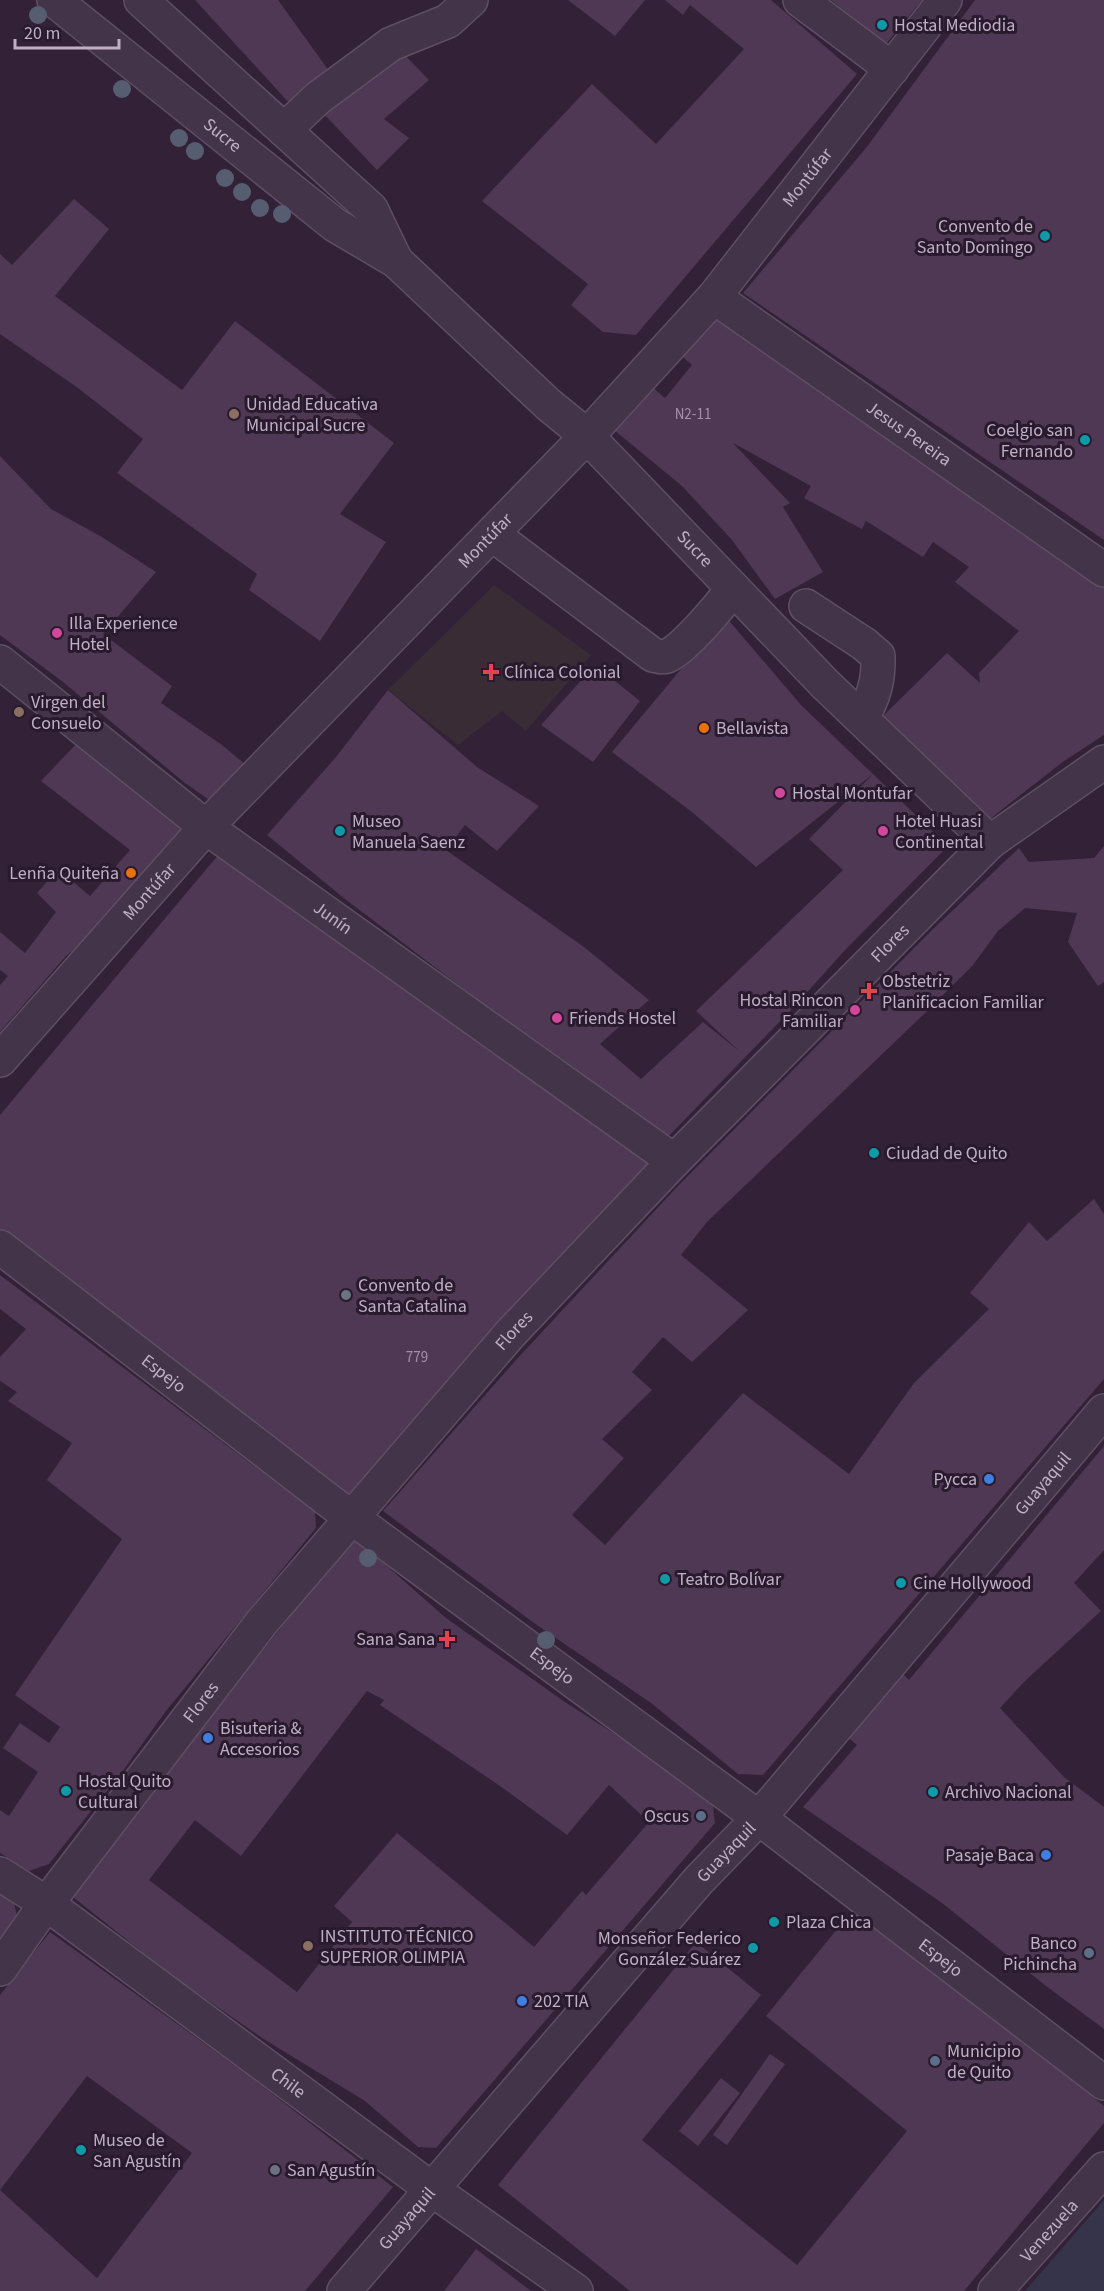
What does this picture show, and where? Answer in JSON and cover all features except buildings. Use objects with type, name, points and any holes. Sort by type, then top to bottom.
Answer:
[{"type":"street","name":"Sucre","points":[[54,0],[335,225],[396,261],[549,405],[587,436],[861,718],[990,842]]},
{"type":"street","name":"Sucre","points":[[141,0],[371,209],[396,261]]},
{"type":"street","points":[[284,130],[318,98],[391,44],[448,21],[471,0]]},
{"type":"street","points":[[801,0],[892,69]]},
{"type":"street","name":"Montúfar","points":[[0,1060],[206,827],[587,436],[714,297],[945,0]]},
{"type":"street","name":"Jesus Pereira","points":[[714,297],[1104,570]]},
{"type":"street","points":[[492,534],[653,655],[661,657],[676,650],[723,603],[733,588]]},
{"type":"street","points":[[806,606],[878,656],[879,671],[871,704],[861,718]]},
{"type":"street","name":"Junín","points":[[0,662],[206,827],[674,1161]]},
{"type":"street","name":"Flores","points":[[0,1969],[262,1622],[510,1334],[674,1161],[990,842],[1098,776]]},
{"type":"street","name":"Espejo","points":[[0,1247],[353,1516],[759,1818],[1104,2083]]},
{"type":"street","name":"Guayaquil","points":[[344,2291],[699,1881],[759,1818],[1104,1411]]},
{"type":"street","name":"Chile","points":[[0,1874],[47,1904],[433,2190],[576,2291]]},
{"type":"street","name":"Venezuela","points":[[995,2291],[1104,2169]]},
{"type":"shaded area","name":"Clínica Colonial","points":[[494,585],[591,655],[526,731],[502,711],[458,745],[388,690]]},
{"type":"shaded area","points":[[1104,2200],[1104,2291],[1025,2291]]},
{"type":"place","name":"Hostal Mediodia","points":[[882,25]]},
{"type":"place","name":"Convento de Santo Domingo","points":[[1045,236]]},
{"type":"place","name":"Unidad Educativa Municipal Sucre","points":[[234,414]]},
{"type":"place","name":"Coelgio san Fernando","points":[[1085,440]]},
{"type":"place","name":"Illa Experience Hotel","points":[[57,633]]},
{"type":"place","name":"Clínica Colonial","points":[[491,672]]},
{"type":"place","name":"Virgen del Consuelo","points":[[19,712]]},
{"type":"place","name":"Bellavista","points":[[704,728]]},
{"type":"place","name":"Hostal Montufar","points":[[780,793]]},
{"type":"place","name":"Museo Manuela Saenz","points":[[340,831]]},
{"type":"place","name":"Hotel Huasi Continental","points":[[883,831]]},
{"type":"place","name":"Lenña Quiteña","points":[[131,873]]},
{"type":"place","name":"Obstetriz Planificacion Familiar","points":[[869,991]]},
{"type":"place","name":"Hostal Rincon Familiar","points":[[855,1010]]},
{"type":"place","name":"Friends Hostel","points":[[557,1018]]},
{"type":"place","name":"Ciudad de Quito","points":[[874,1153]]},
{"type":"place","name":"Convento de Santa Catalina","points":[[346,1295]]},
{"type":"place","name":"Pycca","points":[[989,1479]]},
{"type":"place","name":"Teatro Bolívar","points":[[665,1579]]},
{"type":"place","name":"Cine Hollywood","points":[[901,1583]]},
{"type":"place","name":"Sana Sana","points":[[447,1639]]},
{"type":"place","name":"Bisuteria & Accesorios","points":[[208,1738]]},
{"type":"place","name":"Hostal Quito Cultural","points":[[66,1791]]},
{"type":"place","name":"Archivo Nacional","points":[[933,1792]]},
{"type":"place","name":"Oscus","points":[[701,1816]]},
{"type":"place","name":"Pasaje Baca","points":[[1046,1855]]},
{"type":"place","name":"Plaza Chica","points":[[774,1922]]},
{"type":"place","name":"INSTITUTO TÉCNICO SUPERIOR OLIMPIA","points":[[308,1946]]},
{"type":"place","name":"Monseñor Federico González Suárez","points":[[753,1948]]},
{"type":"place","name":"Banco Pichincha","points":[[1089,1953]]},
{"type":"place","name":"202 TIA","points":[[522,2001]]},
{"type":"place","name":"Municipio de Quito","points":[[935,2061]]},
{"type":"place","name":"Museo de San Agustín","points":[[81,2150]]},
{"type":"place","name":"San Agustín","points":[[275,2170]]}]
